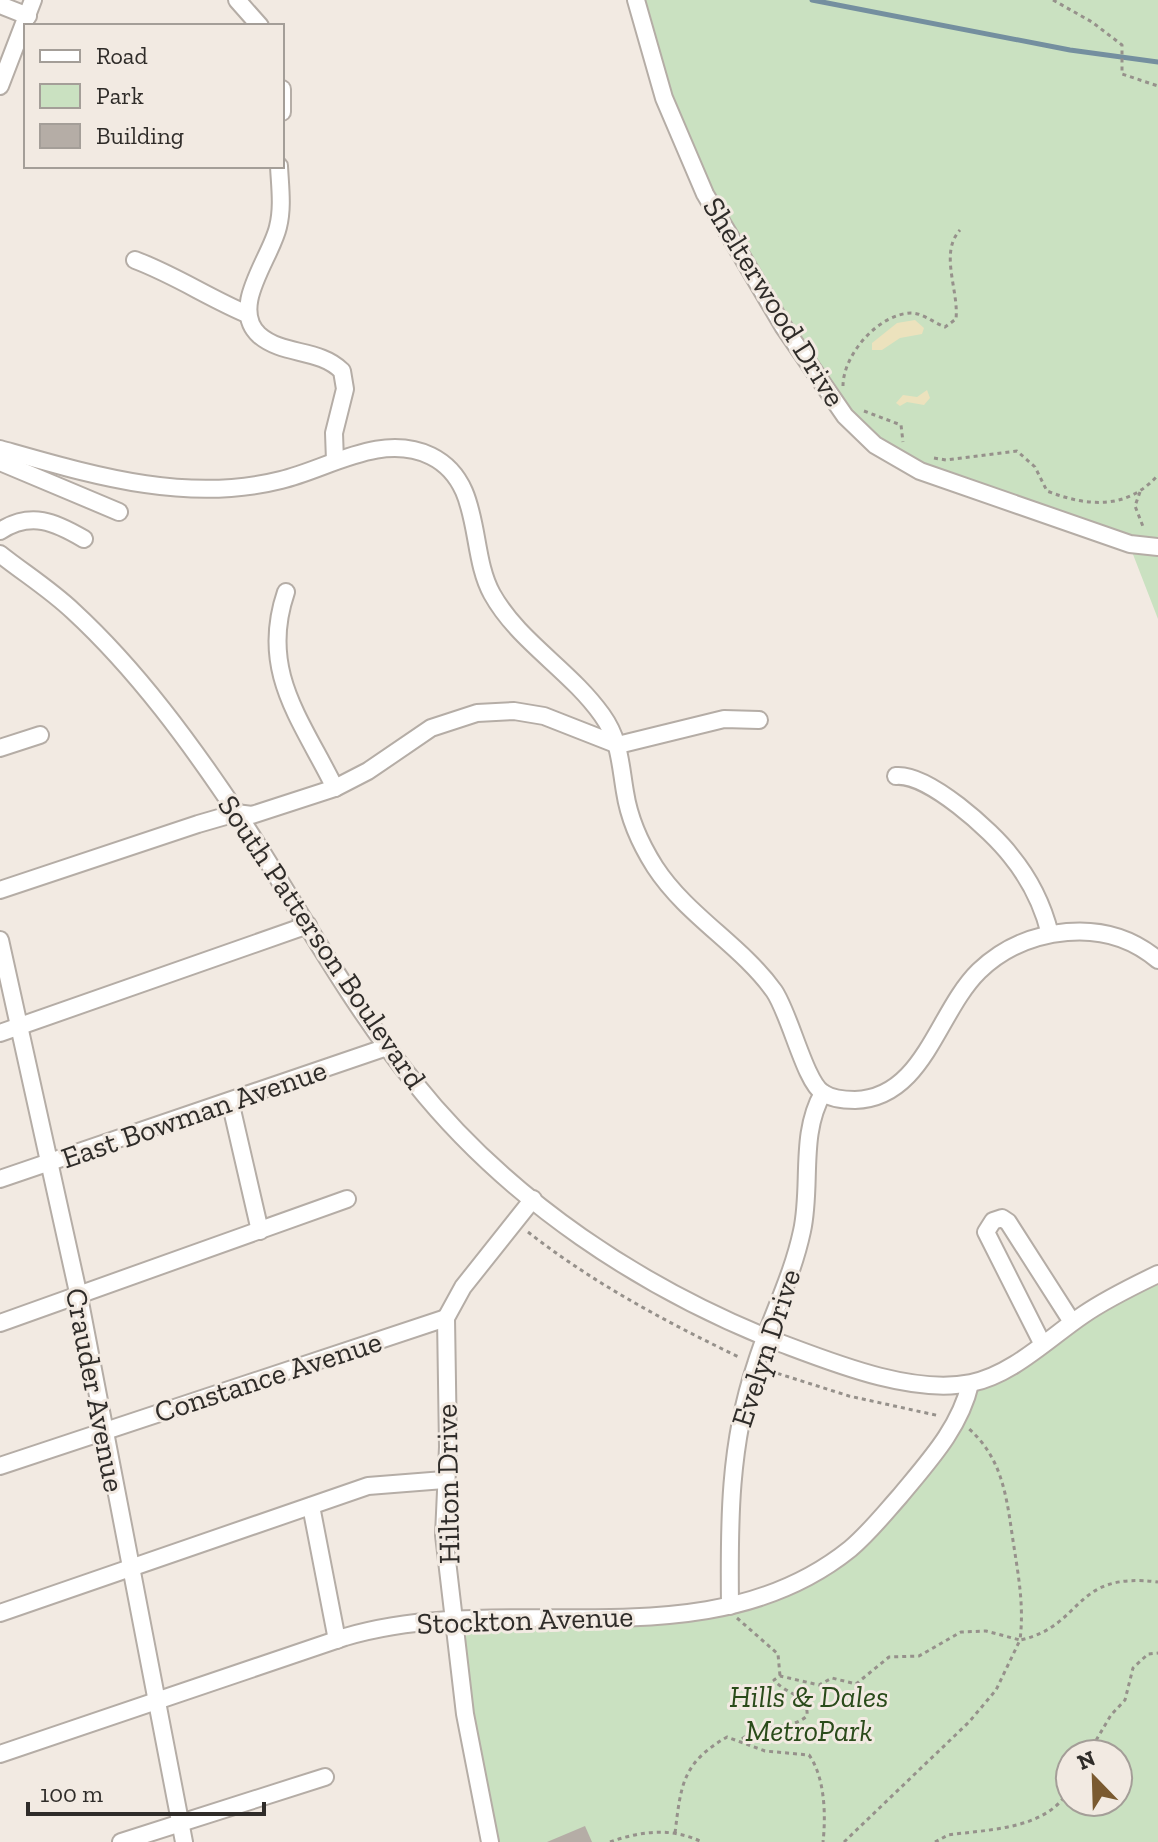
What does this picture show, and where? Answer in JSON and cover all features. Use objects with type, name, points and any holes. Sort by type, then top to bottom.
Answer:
[{"type":"street","points":[[237,0],[258,24]]},
{"type":"street","name":"Shelterwood Drive","points":[[636,0],[664,98],[705,194],[783,326],[845,416],[875,445],[920,471],[1130,544],[1156,547]]},
{"type":"street","points":[[0,5],[30,8],[0,86]]},
{"type":"street","points":[[247,314],[278,230],[281,211],[279,168]]},
{"type":"street","points":[[135,260],[173,275],[219,303],[247,314],[261,337],[275,345],[322,356],[342,371],[345,389],[334,433],[335,461]]},
{"type":"street","points":[[0,449],[127,482],[201,490],[277,482],[335,461],[400,449],[431,456],[445,466],[468,502],[482,567],[494,597],[519,628],[580,687],[602,715],[618,745],[632,820],[655,867],[704,924],[775,993],[811,1081],[823,1093],[849,1100],[870,1099],[897,1087],[915,1068],[955,1000],[983,967],[1024,940],[1050,934],[1094,932],[1119,937],[1158,960]]},
{"type":"street","points":[[0,462],[119,512]]},
{"type":"street","points":[[0,531],[18,521],[35,518],[55,522],[84,539]]},
{"type":"street","name":"South Patterson Boulevard","points":[[0,554],[71,609],[146,689],[236,813],[387,1047],[441,1114],[488,1161],[533,1199],[636,1273],[683,1300],[766,1337],[859,1371],[942,1386],[970,1384],[986,1379],[1072,1322],[1158,1274]]},
{"type":"street","points":[[286,592],[276,637],[278,668],[335,788]]},
{"type":"street","points":[[0,890],[236,813],[252,815],[335,788],[368,771],[431,728],[477,713],[514,711],[544,716],[618,745],[724,719],[759,720]]},
{"type":"street","points":[[0,748],[40,735]]},
{"type":"street","points":[[896,776],[917,778],[947,797],[1010,854],[1038,900],[1050,934]]},
{"type":"street","points":[[0,1033],[308,925]]},
{"type":"street","name":"Crauder Avenue","points":[[0,940],[47,1164],[79,1297],[184,1842]]},
{"type":"street","name":"East Bowman Avenue","points":[[0,1179],[387,1047]]},
{"type":"street","name":"Evelyn Drive","points":[[728,1607],[733,1462],[755,1364],[790,1276],[802,1231],[809,1138],[814,1108],[823,1093]]},
{"type":"street","points":[[230,1101],[260,1231]]},
{"type":"street","points":[[0,1323],[347,1199]]},
{"type":"street","points":[[446,1318],[463,1287],[533,1199]]},
{"type":"street","points":[[1042,1343],[986,1232],[993,1221],[1002,1218],[1008,1222],[1072,1322]]},
{"type":"street","name":"Constance Avenue","points":[[0,1466],[446,1318]]},
{"type":"street","name":"Hilton Drive","points":[[446,1318],[448,1447],[444,1480],[444,1535],[465,1714],[490,1842]]},
{"type":"street","name":"Stockton Avenue","points":[[0,1754],[337,1640],[399,1624],[455,1620],[636,1618],[728,1607],[808,1577],[850,1549],[904,1491],[958,1419],[970,1384]]},
{"type":"street","points":[[0,1613],[368,1486],[444,1480]]},
{"type":"street","points":[[311,1506],[337,1640]]},
{"type":"street","points":[[121,1842],[325,1777]]},
{"type":"path","points":[[1053,0],[1092,22],[1122,45],[1122,74],[1158,86]]},
{"type":"path","points":[[847,395],[843,379],[849,358],[885,323],[909,313],[921,315],[945,327],[956,319],[949,251],[951,239],[960,230]]},
{"type":"path","points":[[859,410],[901,425],[906,448]]},
{"type":"path","points":[[932,457],[946,460],[1017,451],[1035,467],[1047,491],[1063,497],[1115,504],[1141,492],[1158,475]]},
{"type":"path","points":[[1141,492],[1135,506],[1156,547]]},
{"type":"path","points":[[516,1222],[587,1274],[649,1312],[755,1364],[805,1384],[958,1419],[990,1455],[1008,1496],[1023,1618],[1020,1640],[996,1690],[969,1722],[844,1842]]},
{"type":"path","points":[[742,1739],[749,1733],[799,1724],[807,1716],[808,1708],[801,1698],[777,1685],[774,1680],[780,1676],[819,1685],[832,1678],[856,1684],[889,1657],[919,1656],[961,1632],[986,1631],[1020,1640],[1035,1637],[1055,1624],[1094,1588],[1141,1579],[1158,1582]]},
{"type":"path","points":[[728,1607],[778,1654],[780,1676]]},
{"type":"path","points":[[1097,1738],[1111,1715],[1125,1700],[1133,1668],[1148,1654],[1158,1653]]},
{"type":"path","points":[[675,1833],[682,1782],[705,1750],[727,1737],[742,1739],[765,1751],[809,1755],[817,1766],[820,1780],[826,1827],[823,1842]]},
{"type":"path","points":[[935,1842],[948,1835],[1038,1819],[1054,1811]]},
{"type":"path","points":[[610,1842],[639,1832],[675,1833],[702,1842]]},
{"type":"green space","points":[[636,0],[1158,0],[1158,619],[1129,544],[957,486],[861,433],[705,194]]},
{"type":"green space","name":"Hills & Dales MetroPark","points":[[1158,1274],[1158,1842],[490,1842],[455,1620],[703,1613],[828,1565],[912,1481],[970,1384]]},
{"type":"sand","points":[[915,320],[924,328],[922,334],[900,338],[882,350],[872,350],[872,343],[897,323]]},
{"type":"sand","points":[[927,390],[930,398],[924,405],[907,402],[900,406],[896,403],[903,395],[917,397]]},
{"type":"building","points":[[585,1826],[592,1842],[547,1842]]},
{"type":"waterway","points":[[812,0],[1070,50],[1158,62]]}]
